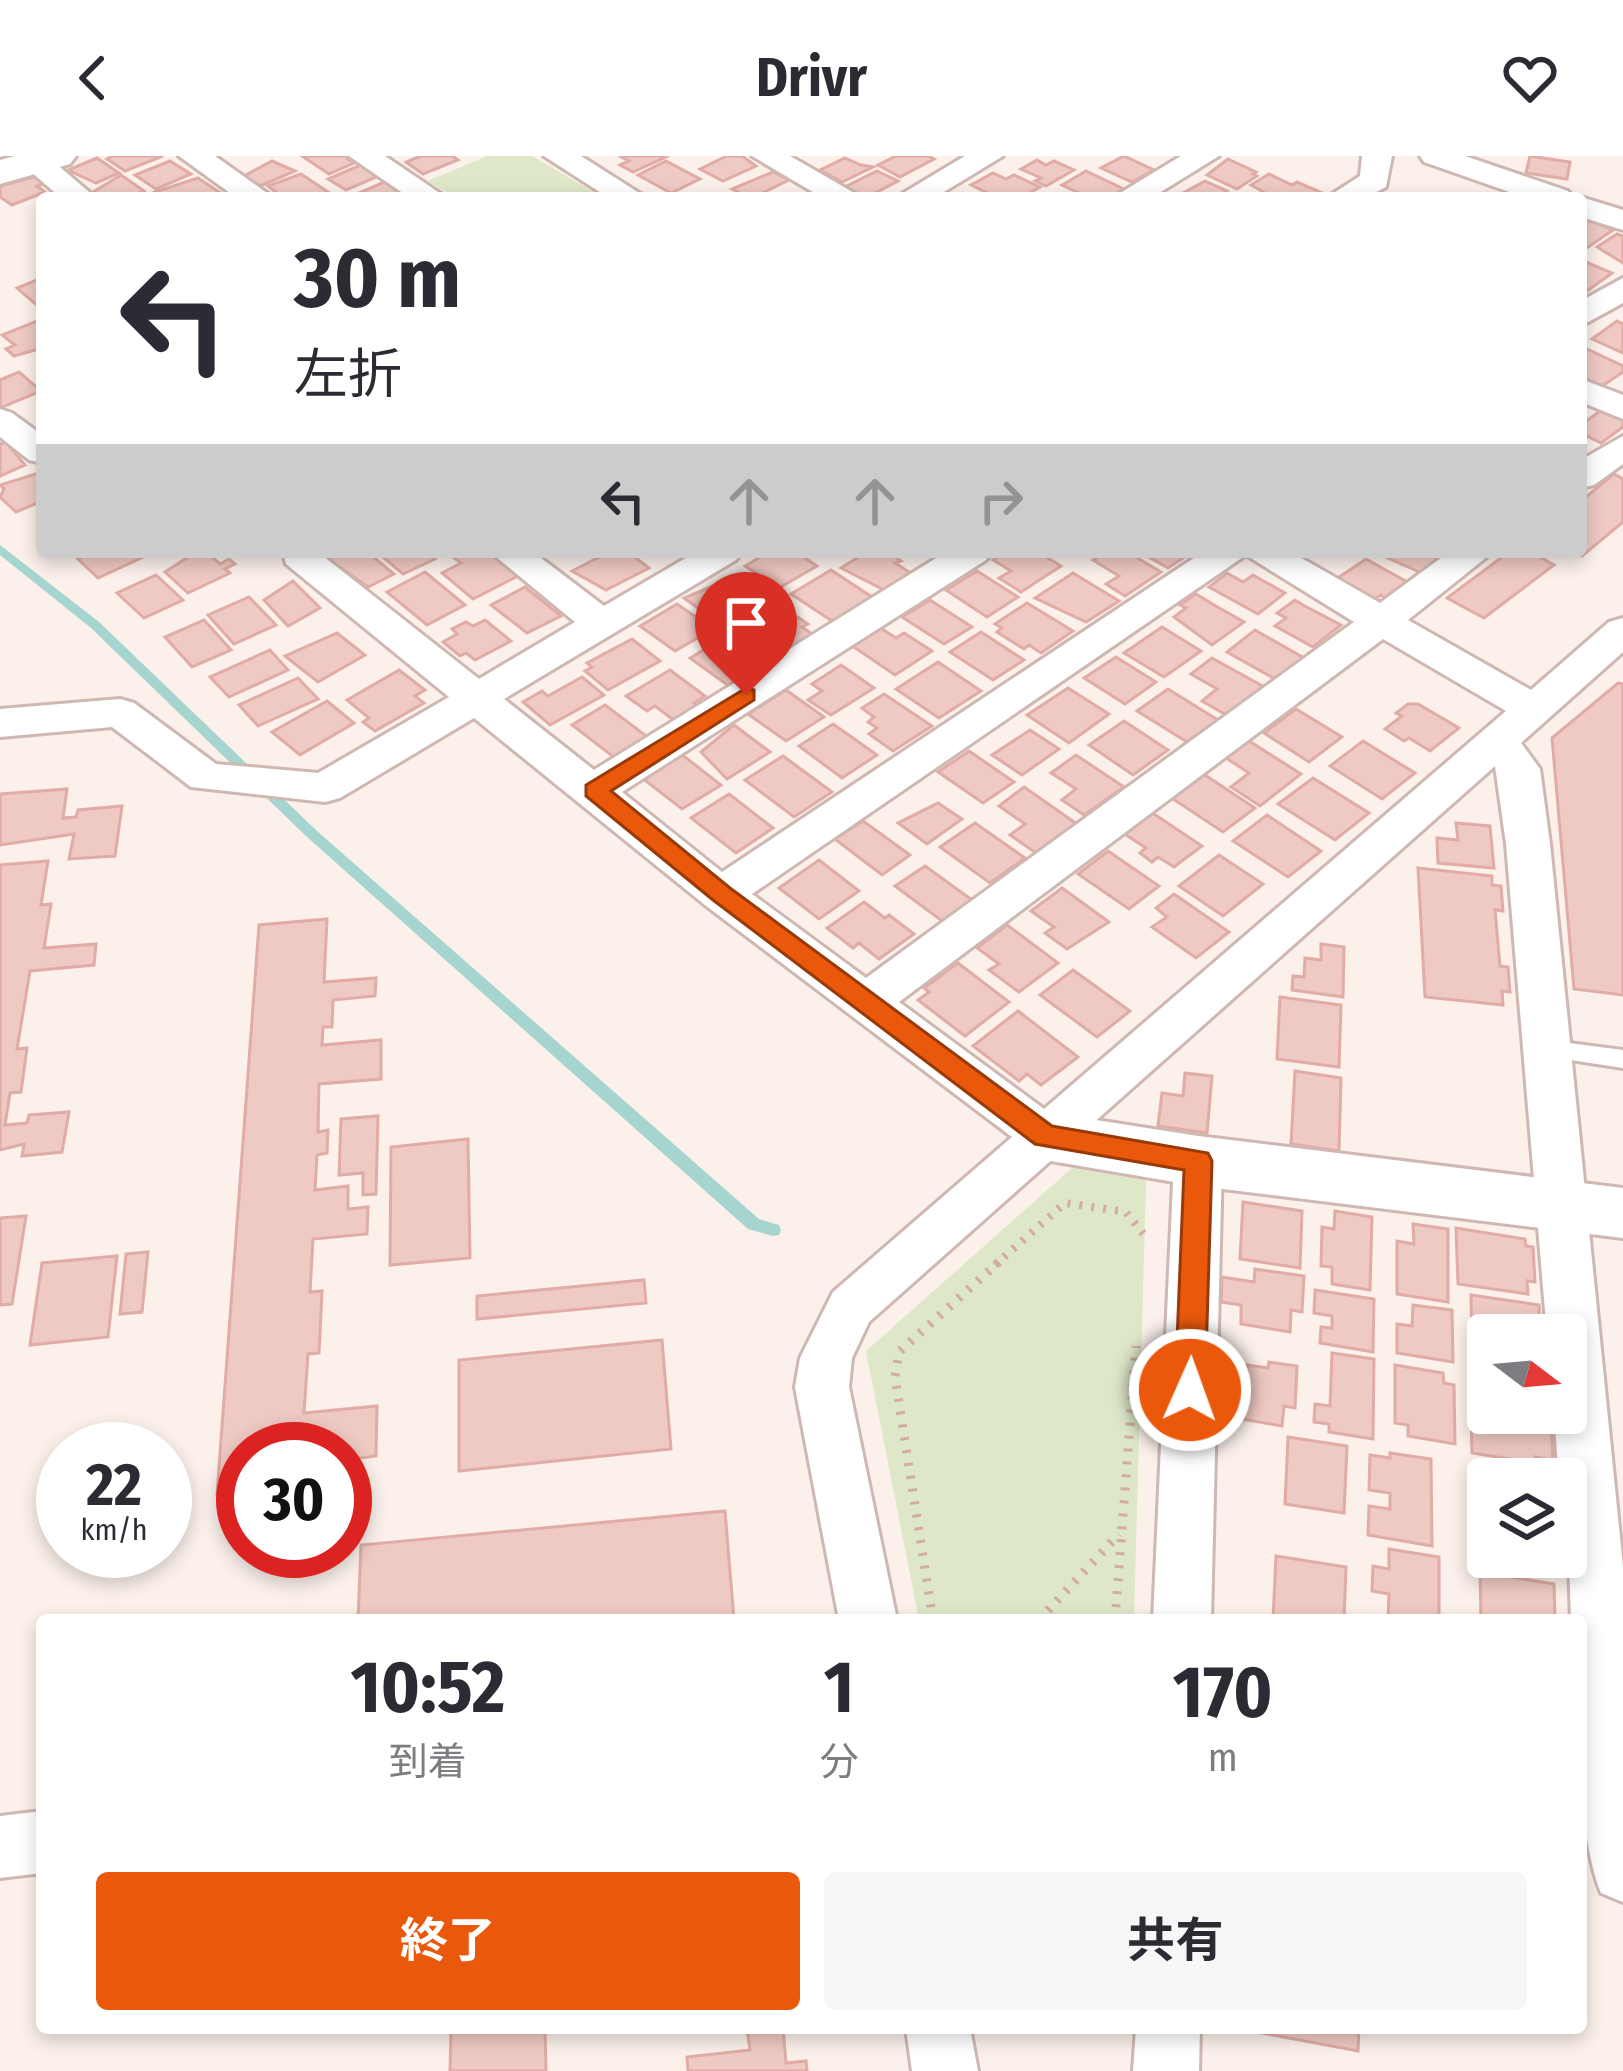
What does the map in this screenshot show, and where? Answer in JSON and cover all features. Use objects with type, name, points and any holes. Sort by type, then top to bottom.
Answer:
[{"type":"street","points":[[194,156],[249,192]]},
{"type":"street","points":[[364,156],[421,192]]},
{"type":"street","points":[[559,156],[621,192]]},
{"type":"street","points":[[767,156],[836,192]]},
{"type":"street","points":[[1147,192],[1204,156]]},
{"type":"street","points":[[1353,192],[1375,180],[1377,156]]},
{"type":"street","points":[[1436,156],[1540,192]]},
{"type":"street","points":[[920,192],[972,159]]},
{"type":"street","points":[[30,162],[72,192]]},
{"type":"street","points":[[1587,208],[1623,221]]},
{"type":"street","points":[[1587,312],[1623,288]]},
{"type":"street","points":[[1587,392],[1623,408]]},
{"type":"street","points":[[3,421],[36,409]]},
{"type":"street","points":[[3,421],[36,447]]},
{"type":"street","points":[[1587,473],[1623,447]]},
{"type":"street","points":[[301,558],[722,894],[1045,1136],[1198,1161],[1623,1213]]},
{"type":"street","points":[[516,558],[601,623]]},
{"type":"street","points":[[0,723],[120,713],[206,778],[325,788],[713,558]]},
{"type":"street","points":[[594,790],[963,558]]},
{"type":"street","points":[[722,894],[1220,558]]},
{"type":"street","points":[[1273,558],[1535,710]]},
{"type":"street","points":[[866,1002],[1466,558]]},
{"type":"street","points":[[867,1614],[822,1387],[826,1358],[851,1307],[1623,632]]},
{"type":"street","points":[[1498,741],[1519,769],[1623,1871]]},
{"type":"street","points":[[1182,1614],[1198,1161]]},
{"type":"street","points":[[0,1847],[36,1843]]},
{"type":"street","points":[[939,2034],[945,2071]]},
{"type":"street","points":[[1166,2071],[1168,2034]]},
{"type":"lane","points":[[1546,1049],[1623,1059]]},
{"type":"path","points":[[932,1614],[896,1377],[899,1352],[1065,1203],[1126,1212],[1145,1232],[1143,1255]]},
{"type":"path","points":[[1115,1614],[1137,1324]]},
{"type":"path","points":[[1045,1614],[1120,1533]]},
{"type":"green space","points":[[487,156],[532,156],[594,192],[446,192],[428,181]]},
{"type":"green space","points":[[1072,1168],[1146,1180],[1134,1614],[918,1614],[866,1351]]},
{"type":"building","points":[[163,156],[125,171],[107,159]]},
{"type":"building","points":[[302,156],[355,156],[348,159],[354,163],[329,174]]},
{"type":"building","points":[[421,156],[458,160],[423,174],[406,162]]},
{"type":"building","points":[[619,156],[666,157],[633,172],[620,165],[629,161]]},
{"type":"building","points":[[727,156],[742,156],[756,166],[723,181],[700,169]]},
{"type":"building","points":[[896,156],[934,159],[900,177],[878,165]]},
{"type":"building","points":[[1124,156],[1154,170],[1132,182],[1101,168]]},
{"type":"building","points":[[1530,156],[1570,162],[1567,179],[1526,173]]},
{"type":"building","points":[[97,158],[119,173],[96,183],[68,170]]},
{"type":"building","points":[[845,158],[873,167],[842,182],[820,170]]},
{"type":"building","points":[[1228,159],[1257,176],[1237,189],[1207,175]]},
{"type":"building","points":[[1037,160],[1074,170],[1046,186],[1035,181],[1041,178],[1021,169]]},
{"type":"building","points":[[170,161],[191,174],[156,189],[135,175]]},
{"type":"building","points":[[272,161],[295,171],[260,186],[244,176]]},
{"type":"building","points":[[666,161],[700,179],[669,192],[638,175]]},
{"type":"building","points":[[363,164],[381,175],[346,190],[328,179]]},
{"type":"building","points":[[877,171],[898,181],[877,192],[843,188]]},
{"type":"building","points":[[1086,171],[1124,189],[1077,192],[1062,185]]},
{"type":"building","points":[[773,172],[789,180],[764,192],[732,189]]},
{"type":"building","points":[[993,173],[1006,179],[1014,175],[1040,187],[1031,192],[986,192],[971,185]]},
{"type":"building","points":[[301,174],[328,192],[276,192],[268,186]]},
{"type":"building","points":[[1269,174],[1320,192],[1263,192],[1251,185]]},
{"type":"building","points":[[121,175],[144,191],[142,192],[93,192]]},
{"type":"building","points":[[34,177],[44,184],[37,186],[45,192],[12,205],[0,197],[0,186]]},
{"type":"building","points":[[198,178],[219,192],[155,192]]},
{"type":"building","points":[[389,180],[404,192],[361,192]]},
{"type":"building","points":[[1205,181],[1227,191],[1225,192],[1185,192]]},
{"type":"building","points":[[1587,220],[1613,230],[1587,248]]},
{"type":"building","points":[[1617,234],[1623,236],[1623,263],[1597,247]]},
{"type":"building","points":[[1587,263],[1612,273],[1587,291]]},
{"type":"building","points":[[36,280],[36,304],[17,288]]},
{"type":"building","points":[[36,321],[36,350],[14,356],[6,349],[15,345],[2,335]]},
{"type":"building","points":[[1617,321],[1623,324],[1623,353],[1592,339]]},
{"type":"building","points":[[1587,349],[1623,366],[1623,372],[1602,386],[1587,379]]},
{"type":"building","points":[[19,372],[36,387],[36,393],[0,408],[0,380]]},
{"type":"building","points":[[1604,408],[1623,417],[1623,427],[1601,443],[1587,436],[1587,421]]},
{"type":"building","points":[[6,442],[25,465],[0,476],[0,444]]},
{"type":"building","points":[[36,474],[36,504],[16,512],[0,497],[4,489],[0,485]]},
{"type":"building","points":[[1614,474],[1623,479],[1623,522],[1587,552],[1587,496]]},
{"type":"building","points":[[80,558],[141,558],[98,578]]},
{"type":"building","points":[[187,558],[214,558],[220,564],[229,559],[235,564],[225,569],[230,573],[188,593],[165,572]]},
{"type":"building","points":[[374,558],[394,574],[368,587],[328,559]]},
{"type":"building","points":[[384,558],[435,559],[403,574]]},
{"type":"building","points":[[454,558],[496,558],[518,576],[473,599],[442,573],[461,563]]},
{"type":"building","points":[[597,558],[636,558],[649,568],[606,590],[572,571]]},
{"type":"building","points":[[759,558],[805,558],[817,566],[779,588],[745,566]]},
{"type":"building","points":[[857,558],[897,558],[901,561],[895,563],[915,576],[888,592],[841,568]]},
{"type":"building","points":[[1048,558],[1061,566],[1021,592],[999,578],[1011,571],[993,560]]},
{"type":"building","points":[[1137,558],[1161,572],[1125,596],[1106,584],[1119,576],[1093,560]]},
{"type":"building","points":[[1150,558],[1183,558],[1168,568]]},
{"type":"building","points":[[1388,558],[1442,561],[1424,574]]},
{"type":"building","points":[[1501,558],[1542,558],[1554,565],[1484,618],[1447,598]]},
{"type":"building","points":[[1366,559],[1409,583],[1387,599],[1381,595],[1375,599],[1338,578]]},
{"type":"building","points":[[831,570],[872,597],[832,621],[791,594]]},
{"type":"building","points":[[977,571],[1018,597],[987,617],[946,590]]},
{"type":"building","points":[[425,572],[465,605],[427,625],[387,592]]},
{"type":"building","points":[[1073,573],[1119,601],[1086,622],[1035,598]]},
{"type":"building","points":[[1227,573],[1243,582],[1253,575],[1285,593],[1258,614],[1209,587]]},
{"type":"building","points":[[156,575],[183,600],[144,618],[117,593]]},
{"type":"building","points":[[734,577],[765,599],[722,625],[684,598]]},
{"type":"building","points":[[293,581],[320,608],[288,626],[264,600]]},
{"type":"building","points":[[525,587],[561,616],[527,633],[491,605]]},
{"type":"building","points":[[1196,594],[1244,622],[1212,645],[1174,617],[1186,608],[1180,605]]},
{"type":"building","points":[[249,597],[276,625],[234,644],[208,615]]},
{"type":"building","points":[[930,600],[972,627],[944,644],[902,617]]},
{"type":"building","points":[[1295,600],[1341,625],[1313,647],[1275,626],[1286,618],[1277,613]]},
{"type":"building","points":[[1027,603],[1073,631],[1041,653],[1029,645],[1024,649],[997,632],[1002,628],[995,624]]},
{"type":"building","points":[[677,604],[713,629],[675,651],[640,626]]},
{"type":"building","points":[[778,604],[808,624],[802,627],[812,634],[777,655],[748,635],[752,632],[743,626]]},
{"type":"building","points":[[204,620],[231,650],[192,667],[165,637]]},
{"type":"building","points":[[485,620],[511,641],[475,660],[466,653],[460,656],[443,642],[457,634],[452,629]]},
{"type":"building","points":[[879,627],[896,638],[904,633],[932,651],[895,675],[851,645]]},
{"type":"building","points":[[1162,627],[1201,651],[1164,677],[1124,653]]},
{"type":"building","points":[[1255,630],[1304,658],[1277,680],[1227,652]]},
{"type":"building","points":[[981,632],[1024,660],[993,680],[950,652]]},
{"type":"building","points":[[337,633],[365,655],[318,682],[285,656]]},
{"type":"building","points":[[725,637],[766,665],[729,686],[690,658]]},
{"type":"building","points":[[632,639],[660,661],[608,690],[585,671],[592,667],[587,663]]},
{"type":"building","points":[[270,650],[288,670],[229,697],[210,677]]},
{"type":"building","points":[[1116,657],[1156,682],[1125,704],[1084,678]]},
{"type":"building","points":[[1212,658],[1266,688],[1230,717],[1202,701],[1217,689],[1191,674]]},
{"type":"building","points":[[938,662],[981,691],[939,718],[896,689]]},
{"type":"building","points":[[841,665],[874,688],[831,715],[808,700],[822,691],[812,684]]},
{"type":"building","points":[[399,670],[425,690],[415,696],[424,703],[375,731],[363,722],[369,718],[347,700]]},
{"type":"building","points":[[670,670],[705,696],[694,703],[699,706],[675,721],[655,706],[647,711],[626,696]]},
{"type":"building","points":[[582,677],[604,695],[550,725],[523,702],[542,691],[548,696]]},
{"type":"building","points":[[298,678],[318,699],[258,726],[239,705]]},
{"type":"building","points":[[1618,683],[1623,684],[1623,995],[1574,989],[1552,738]]},
{"type":"building","points":[[1068,688],[1109,714],[1069,743],[1027,715]]},
{"type":"building","points":[[1168,689],[1218,720],[1187,742],[1137,711]]},
{"type":"building","points":[[786,690],[824,717],[786,741],[748,714]]},
{"type":"building","points":[[884,694],[932,726],[893,751],[869,734],[877,728],[868,722],[874,717],[862,708]]},
{"type":"building","points":[[327,701],[354,723],[300,755],[272,732]]},
{"type":"building","points":[[1408,704],[1418,704],[1459,728],[1430,751],[1409,738],[1404,741],[1385,729],[1402,716],[1396,713]]},
{"type":"building","points":[[605,705],[649,738],[615,758],[572,725]]},
{"type":"building","points":[[1296,709],[1342,737],[1309,762],[1264,733]]},
{"type":"building","points":[[1124,721],[1168,750],[1133,775],[1089,745]]},
{"type":"building","points":[[833,724],[877,755],[842,778],[799,746]]},
{"type":"building","points":[[734,725],[770,752],[727,779],[701,752]]},
{"type":"building","points":[[1030,730],[1059,749],[1022,775],[992,755]]},
{"type":"building","points":[[1249,741],[1301,774],[1260,806],[1231,787],[1249,773],[1226,758]]},
{"type":"building","points":[[1363,741],[1415,773],[1382,799],[1330,766]]},
{"type":"building","points":[[969,751],[1014,782],[983,803],[938,772]]},
{"type":"building","points":[[681,754],[721,785],[682,809],[642,778]]},
{"type":"building","points":[[1076,755],[1124,787],[1084,815],[1062,800],[1076,789],[1051,773]]},
{"type":"building","points":[[783,756],[832,792],[794,817],[745,780]]},
{"type":"building","points":[[1202,773],[1255,808],[1223,832],[1170,797]]},
{"type":"building","points":[[1313,778],[1369,813],[1335,840],[1278,804]]},
{"type":"building","points":[[1024,787],[1077,824],[1036,853],[1010,835],[1025,824],[999,806]]},
{"type":"building","points":[[67,789],[63,818],[76,817],[78,810],[122,806],[115,856],[69,859],[74,834],[0,845],[0,794]]},
{"type":"building","points":[[729,794],[773,828],[736,853],[691,818]]},
{"type":"building","points":[[938,803],[962,819],[927,844],[898,823]]},
{"type":"building","points":[[1151,812],[1202,846],[1174,867],[1158,857],[1152,862],[1140,853],[1146,848],[1123,833]]},
{"type":"building","points":[[1267,815],[1321,851],[1288,877],[1233,841]]},
{"type":"building","points":[[863,821],[910,855],[882,875],[835,839]]},
{"type":"building","points":[[975,823],[1025,858],[990,883],[940,847]]},
{"type":"building","points":[[1456,823],[1490,826],[1494,868],[1438,863],[1437,838],[1458,840]]},
{"type":"building","points":[[1108,851],[1159,886],[1129,909],[1078,874]]},
{"type":"building","points":[[1219,855],[1263,884],[1223,916],[1179,886]]},
{"type":"building","points":[[819,860],[859,891],[819,919],[779,888]]},
{"type":"building","points":[[48,861],[41,905],[51,904],[44,948],[96,944],[94,965],[30,971],[17,1049],[27,1048],[21,1092],[10,1093],[5,1125],[27,1123],[29,1115],[69,1112],[62,1152],[22,1156],[24,1144],[0,1150],[0,865]]},
{"type":"building","points":[[925,866],[972,900],[942,921],[895,886]]},
{"type":"building","points":[[1418,868],[1492,876],[1492,885],[1501,886],[1503,911],[1495,910],[1500,966],[1508,967],[1510,992],[1502,991],[1503,1005],[1425,997]]},
{"type":"building","points":[[1062,888],[1109,922],[1067,949],[1045,933],[1054,927],[1031,911]]},
{"type":"building","points":[[1174,894],[1229,932],[1196,958],[1152,927],[1167,917],[1156,908]]},
{"type":"building","points":[[864,902],[914,934],[879,959],[859,943],[853,948],[827,928]]},
{"type":"building","points":[[327,919],[324,982],[376,978],[375,996],[333,1000],[332,1027],[323,1027],[322,1045],[381,1040],[381,1079],[319,1084],[318,1132],[328,1130],[327,1153],[317,1155],[315,1190],[348,1186],[348,1209],[368,1207],[367,1234],[313,1239],[310,1292],[322,1291],[319,1353],[308,1354],[304,1413],[377,1406],[376,1456],[372,1457],[372,1422],[222,1422],[259,925]]},
{"type":"building","points":[[1007,925],[1058,963],[1019,992],[989,970],[999,964],[977,948]]},
{"type":"building","points":[[1321,944],[1344,947],[1343,997],[1292,990],[1293,976],[1304,977],[1305,958],[1321,960]]},
{"type":"building","points":[[958,963],[1009,1002],[965,1036],[918,1000],[929,992],[924,988]]},
{"type":"building","points":[[1073,970],[1130,1011],[1097,1037],[1040,995]]},
{"type":"building","points":[[1280,997],[1341,1005],[1339,1067],[1277,1059]]},
{"type":"building","points":[[1018,1011],[1078,1057],[1041,1085],[1027,1074],[1019,1081],[973,1046]]},
{"type":"building","points":[[1295,1071],[1341,1078],[1339,1151],[1291,1144]]},
{"type":"building","points":[[1185,1073],[1212,1076],[1207,1133],[1158,1126],[1162,1093],[1183,1096]]},
{"type":"building","points":[[378,1116],[376,1194],[363,1195],[363,1173],[339,1175],[341,1119]]},
{"type":"building","points":[[468,1139],[470,1258],[390,1265],[391,1147]]},
{"type":"building","points":[[1243,1202],[1302,1211],[1300,1268],[1240,1259]]},
{"type":"building","points":[[1335,1211],[1372,1217],[1370,1290],[1332,1284],[1332,1267],[1321,1266],[1322,1227],[1334,1229]]},
{"type":"building","points":[[26,1216],[12,1304],[0,1305],[0,1218]]},
{"type":"building","points":[[1413,1224],[1448,1229],[1448,1302],[1397,1294],[1397,1241],[1414,1244]]},
{"type":"building","points":[[1456,1228],[1525,1239],[1526,1246],[1533,1247],[1535,1282],[1527,1281],[1528,1294],[1458,1284]]},
{"type":"building","points":[[148,1252],[142,1312],[120,1314],[126,1254]]},
{"type":"building","points":[[117,1256],[108,1337],[30,1345],[42,1263]]},
{"type":"building","points":[[1255,1269],[1304,1276],[1302,1312],[1291,1310],[1290,1332],[1241,1324],[1241,1305],[1221,1302],[1222,1277],[1254,1282]]},
{"type":"building","points":[[644,1280],[646,1303],[477,1319],[477,1296]]},
{"type":"building","points":[[1315,1290],[1374,1299],[1373,1352],[1320,1343],[1321,1327],[1332,1328],[1332,1316],[1314,1313]]},
{"type":"building","points":[[1471,1295],[1539,1305],[1539,1314],[1471,1314]]},
{"type":"building","points":[[1413,1305],[1452,1310],[1453,1362],[1397,1353],[1397,1324],[1412,1326]]},
{"type":"building","points":[[662,1340],[671,1449],[459,1471],[459,1360]]},
{"type":"building","points":[[1332,1353],[1374,1359],[1373,1439],[1329,1432],[1329,1424],[1314,1422],[1315,1404],[1330,1406]]},
{"type":"building","points":[[1269,1362],[1297,1366],[1295,1408],[1284,1406],[1282,1426],[1224,1416],[1226,1393],[1246,1396],[1247,1365],[1268,1368]]},
{"type":"building","points":[[1395,1365],[1443,1373],[1444,1383],[1454,1385],[1455,1444],[1408,1436],[1408,1425],[1395,1423]]},
{"type":"building","points":[[1471,1434],[1552,1434],[1553,1458],[1472,1453]]},
{"type":"building","points":[[1288,1437],[1347,1446],[1344,1513],[1285,1504]]},
{"type":"building","points":[[1390,1453],[1431,1459],[1432,1546],[1368,1535],[1369,1506],[1390,1509],[1390,1493],[1369,1490],[1370,1455],[1390,1458]]},
{"type":"building","points":[[725,1511],[734,1614],[358,1614],[360,1578],[372,1578],[372,1544]]},
{"type":"building","points":[[1389,1549],[1439,1557],[1439,1614],[1388,1614],[1389,1594],[1372,1591],[1373,1566],[1389,1569]]},
{"type":"building","points":[[1276,1556],[1346,1567],[1344,1614],[1273,1614]]},
{"type":"building","points":[[1480,1578],[1554,1584],[1555,1614],[1481,1614]]},
{"type":"building","points":[[451,2034],[545,2034],[546,2071],[450,2071]]},
{"type":"building","points":[[748,2034],[784,2034],[786,2063],[806,2061],[807,2071],[688,2071],[687,2057],[750,2050]]},
{"type":"building","points":[[1267,2034],[1359,2034],[1358,2051]]},
{"type":"waterway","points":[[0,549],[95,625],[312,834],[754,1224],[773,1230]]},
{"type":"route","points":[[746,695],[594,790],[722,894],[1045,1136],[1198,1161],[1190,1390]]}]
